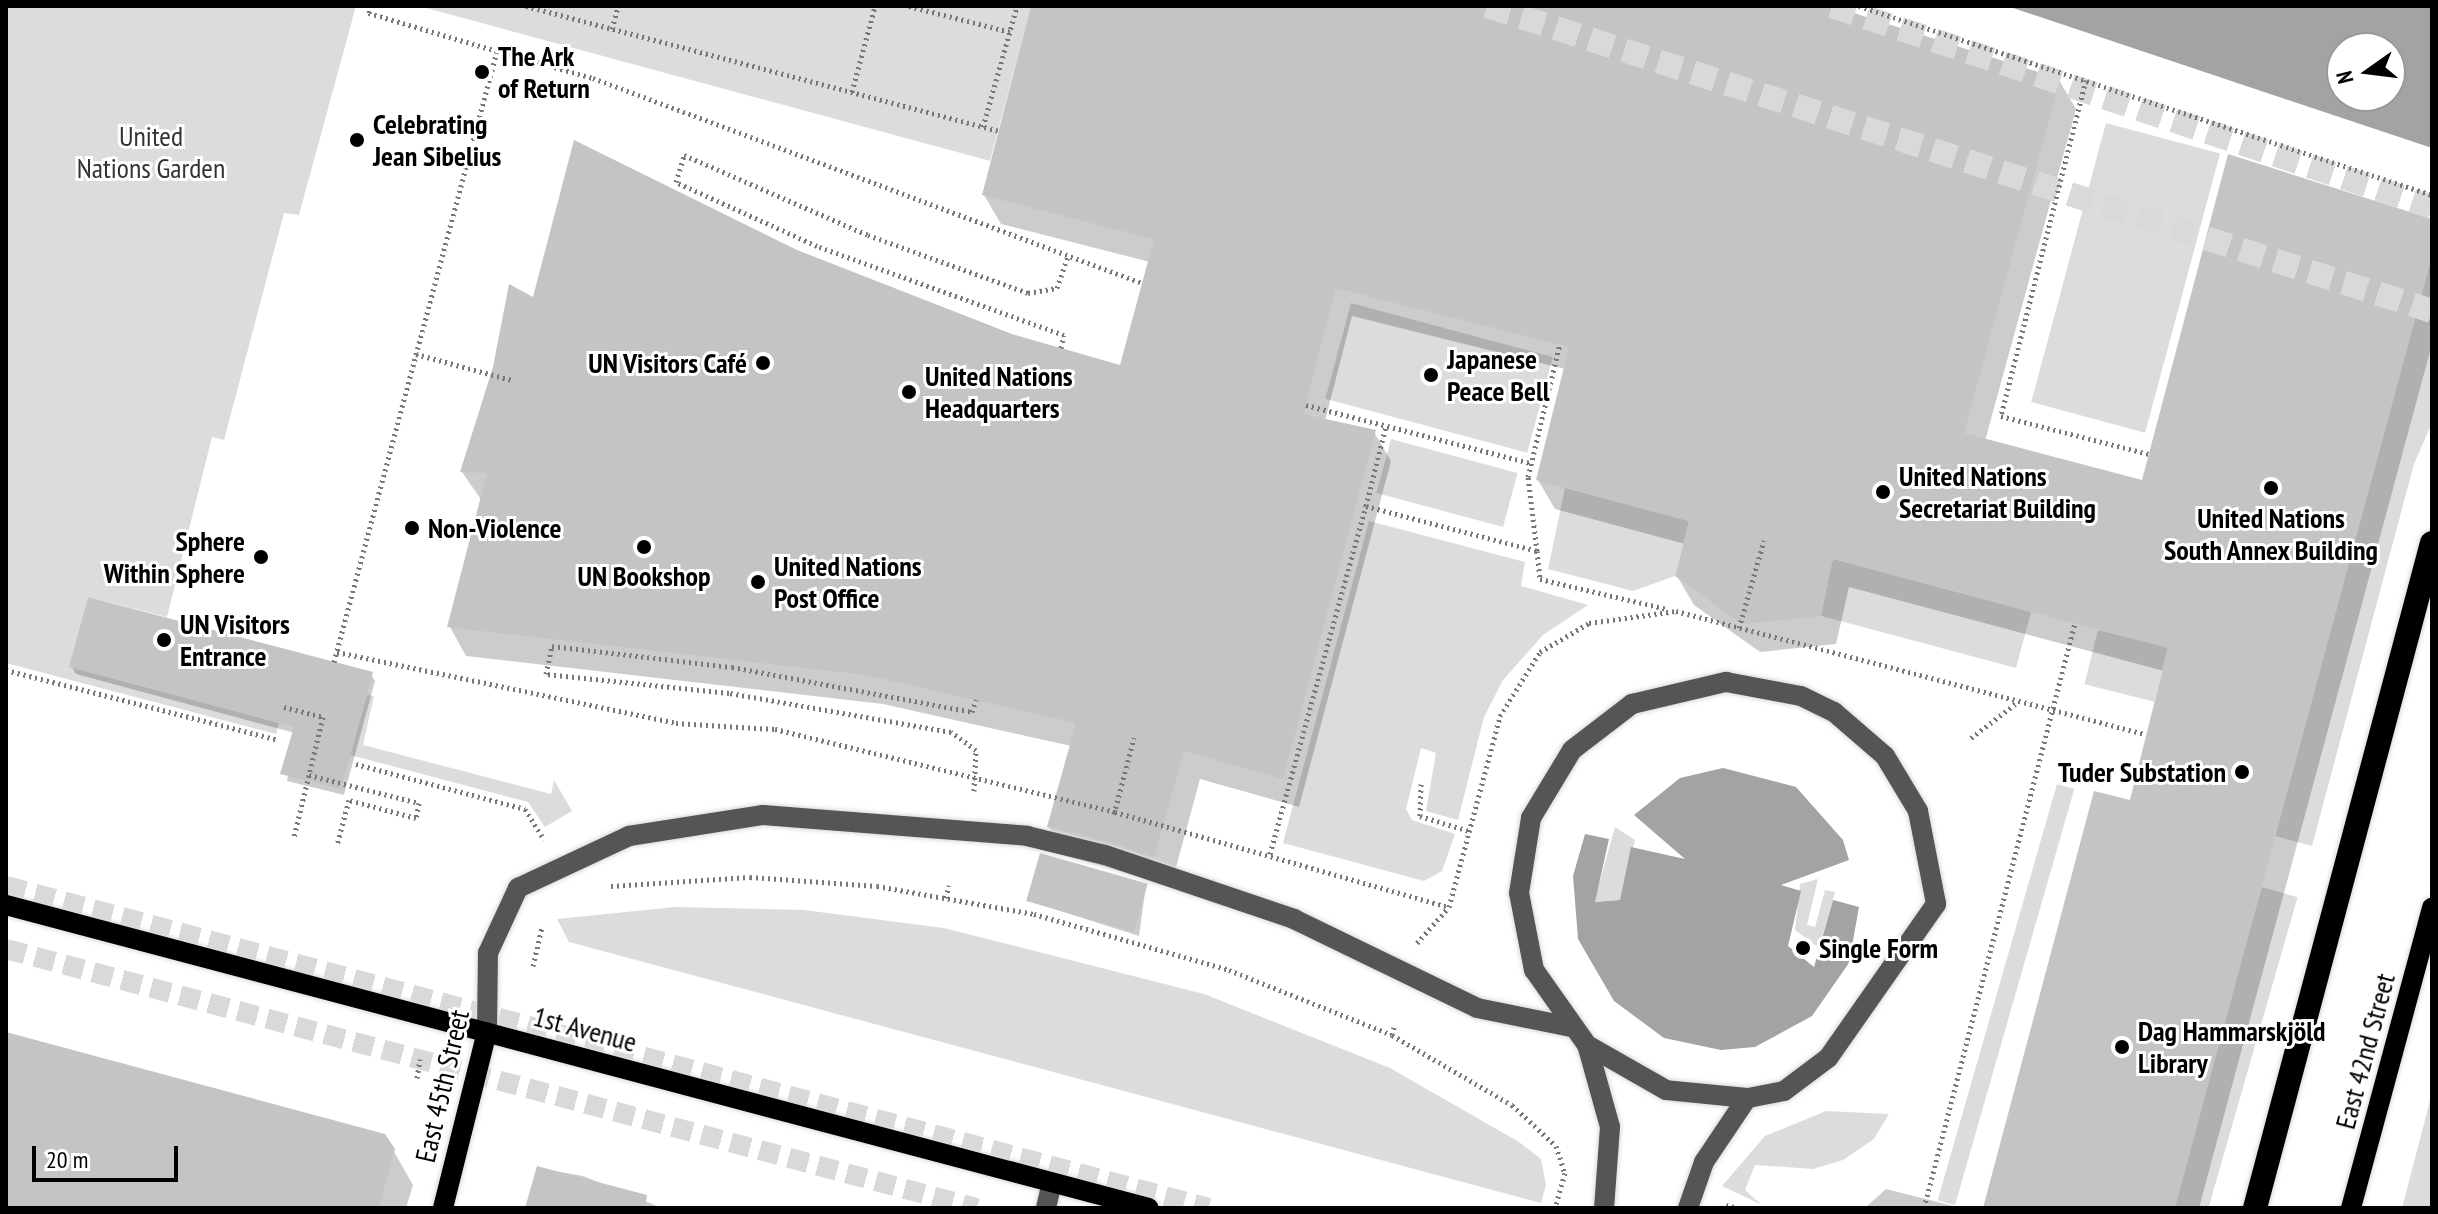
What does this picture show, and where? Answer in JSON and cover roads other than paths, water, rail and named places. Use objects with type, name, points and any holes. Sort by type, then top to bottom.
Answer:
[{"type":"highway","points":[[2255,1208],[2432,543]]},
{"type":"main road","name":"1st Avenue","points":[[6,905],[1149,1208]]},
{"type":"main road","name":"East 42nd Street","points":[[2351,1208],[2432,908]]},
{"type":"main road","name":"East 45th Street","points":[[443,1208],[487,1032]]},
{"type":"street","points":[[1726,682],[1801,696],[1862,733],[1904,783],[1929,848],[1936,904],[1828,1058],[1784,1091],[1747,1098],[1666,1090],[1587,1045],[1571,1027],[1534,970],[1519,893],[1531,818],[1555,773],[1603,722],[1659,693],[1726,682]]},
{"type":"street","name":"East 45th Street","points":[[487,1032],[488,953],[518,888],[559,864],[665,826],[763,815],[1027,836],[1201,884],[1294,919],[1477,1008],[1571,1027]]},
{"type":"street","points":[[1587,1045],[1610,1127],[1604,1204]]},
{"type":"street","points":[[1688,1208],[1717,1138],[1747,1098]]},
{"type":"street","points":[[1046,1208],[1052,1183]]},
{"type":"tunnel","points":[[1487,6],[2432,311]]},
{"type":"tunnel","points":[[1832,6],[2432,207]]},
{"type":"tunnel","points":[[6,886],[1209,1208]]},
{"type":"tunnel","points":[[6,949],[977,1208]]},
{"type":"place","name":"The Ark of Return","points":[[482,72]]},
{"type":"place","name":"Celebrating Jean Sibelius","points":[[357,140]]},
{"type":"place","name":"UN Visitors Café","points":[[763,363]]},
{"type":"place","name":"Japanese Peace Bell","points":[[1431,375]]},
{"type":"place","name":"United Nations Headquarters","points":[[909,392]]},
{"type":"place","name":"United Nations South Annex Building","points":[[2271,488]]},
{"type":"place","name":"United Nations Secretariat Building","points":[[1883,492]]},
{"type":"place","name":"Non-Violence","points":[[412,528]]},
{"type":"place","name":"UN Bookshop","points":[[644,547]]},
{"type":"place","name":"Sphere Within Sphere","points":[[261,557]]},
{"type":"place","name":"United Nations Post Office","points":[[758,582]]},
{"type":"place","name":"UN Visitors Entrance","points":[[164,640]]},
{"type":"place","name":"Tuder Substation","points":[[2242,772]]},
{"type":"place","name":"Single Form","points":[[1803,948]]},
{"type":"place","name":"Dag Hammarskjöld Library","points":[[2122,1047]]},
{"type":"park label","name":"United Nations Garden","points":[[151,152]]}]
